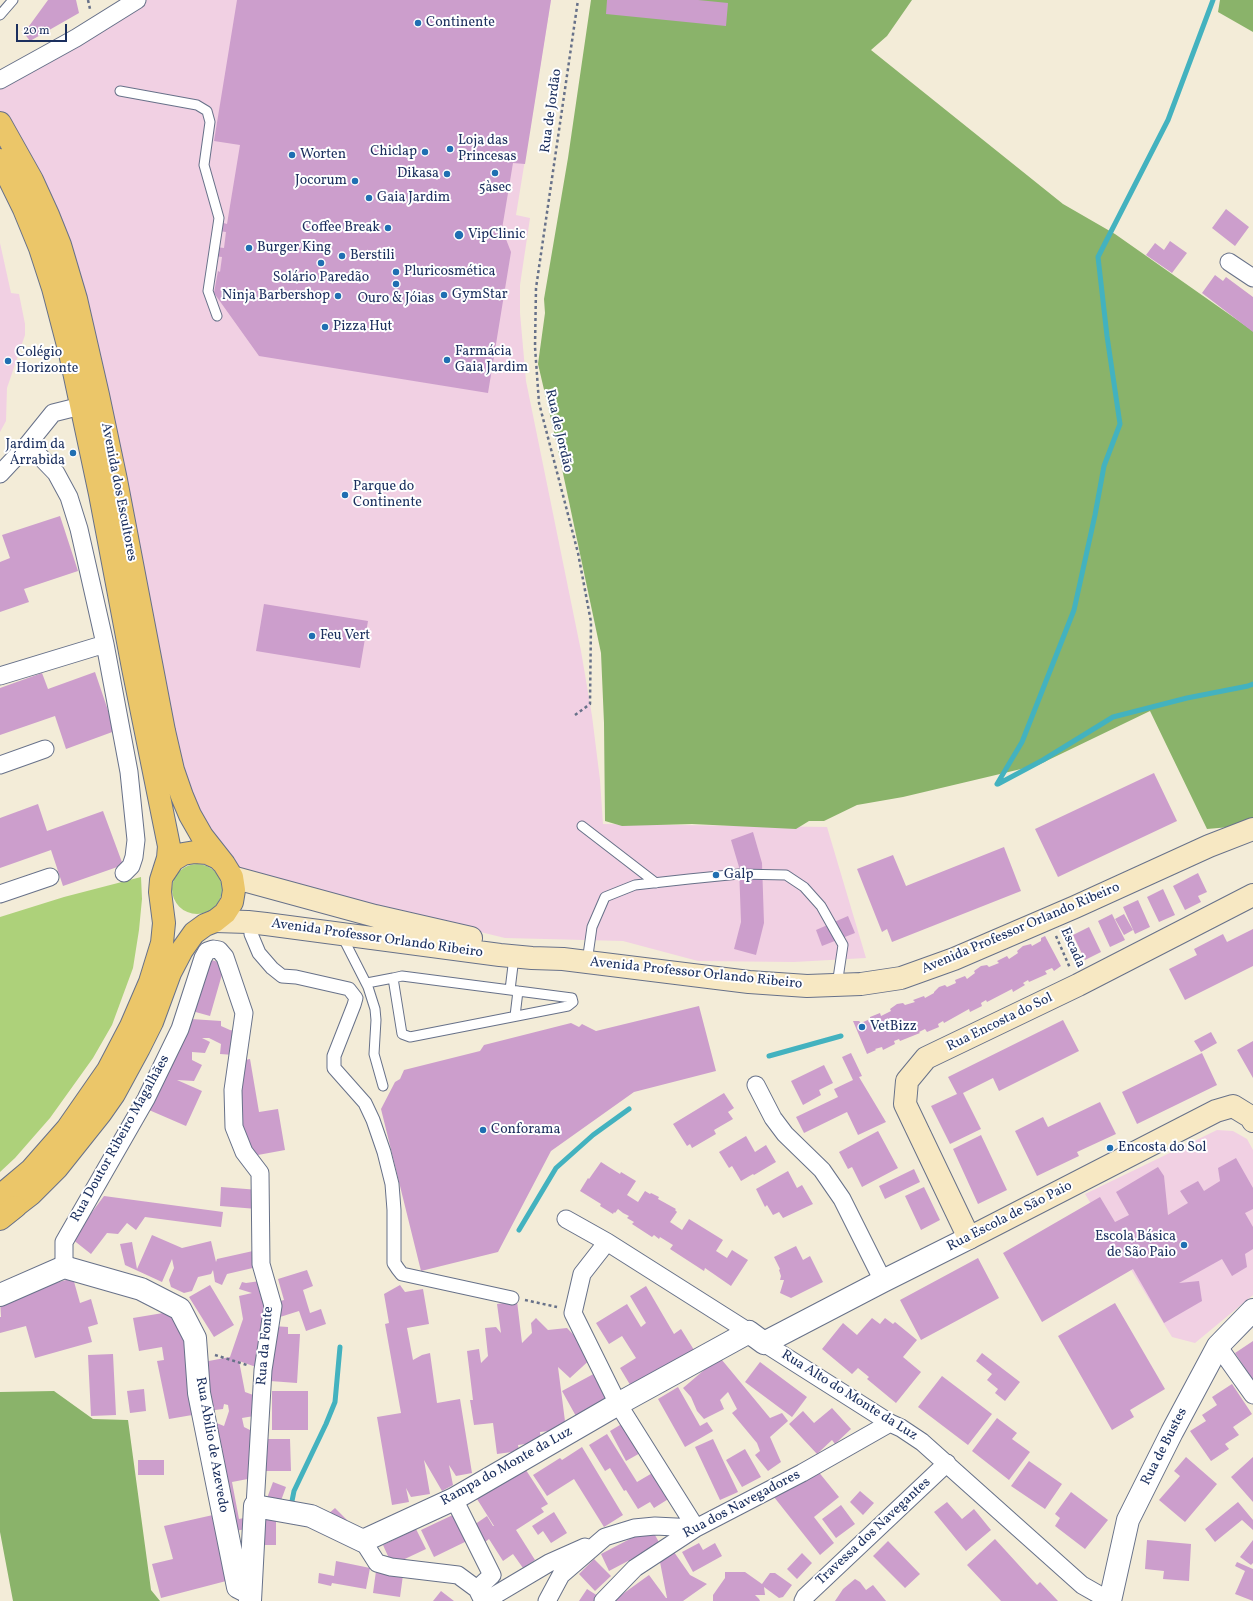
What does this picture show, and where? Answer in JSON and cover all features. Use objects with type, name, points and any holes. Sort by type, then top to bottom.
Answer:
[{"type":"main road","name":"Avenida dos Escultores","points":[[0,123],[41,198],[66,263],[83,327],[101,409],[169,754],[182,796],[190,815],[202,836],[228,870],[234,890],[232,902],[225,913],[194,933],[187,941],[175,961],[152,1022],[131,1065],[114,1094],[85,1134],[57,1168],[4,1210]]},
{"type":"main road","name":"Avenida dos Escultores","points":[[0,160],[32,228],[46,267],[68,345],[100,494],[143,716],[168,835],[168,858],[160,886],[164,923],[162,943],[150,982],[120,1047],[94,1092],[67,1129],[31,1170],[4,1210]]},
{"type":"main road","name":"Avenida Professor Orlando Ribeiro","points":[[210,923],[251,922],[514,956],[563,959],[770,984],[837,986],[881,982],[918,973],[954,960],[1209,846],[1253,829]]},
{"type":"main road","points":[[210,923],[190,925],[178,921],[169,914],[160,886],[173,860],[183,854],[195,852],[207,853],[218,858],[228,870]]},
{"type":"main road","name":"Avenida Professor Orlando Ribeiro","points":[[228,870],[375,916],[563,959]]},
{"type":"main road","name":"Rua Encosta do Sol","points":[[970,1238],[904,1104],[906,1081],[926,1058],[1078,985],[1253,895]]},
{"type":"main road","name":"Rua Escola de São Paio","points":[[970,1238],[1216,1111],[1233,1106],[1251,1117],[1253,1122]]},
{"type":"street","points":[[0,80],[76,38],[136,0]]},
{"type":"street","points":[[1229,262],[1253,278]]},
{"type":"street","points":[[0,474],[28,444],[53,413],[81,406]]},
{"type":"street","points":[[28,444],[56,473],[69,497],[105,644],[129,772],[136,840],[131,866],[124,873]]},
{"type":"street","points":[[0,676],[105,644]]},
{"type":"street","points":[[0,765],[45,749]]},
{"type":"street","points":[[0,894],[50,877]]},
{"type":"street","points":[[251,922],[250,934],[259,953],[272,968],[282,976],[296,977],[349,989],[356,998],[334,1056],[334,1068],[365,1103],[373,1120],[384,1152],[392,1184],[394,1210],[394,1263],[398,1269],[402,1274],[512,1298]]},
{"type":"street","name":"Rua Doutor Ribeiro Magalhães","points":[[64,1267],[64,1242],[146,1099],[180,1029],[203,958],[207,951],[213,949],[220,950],[225,956],[244,1013]]},
{"type":"street","name":"Rua da Fonte","points":[[244,1013],[232,1090],[234,1127],[244,1152],[260,1173],[261,1264],[273,1306],[264,1370],[250,1597]]},
{"type":"street","points":[[756,1085],[773,1118],[786,1134],[822,1170],[842,1199],[883,1281]]},
{"type":"street","name":"Rua Alto do Monte da Luz","points":[[566,1219],[607,1242],[922,1442],[1082,1585],[1110,1601]]},
{"type":"street","name":"Rua Escola de São Paio","points":[[757,1338],[883,1281],[970,1238]]},
{"type":"street","points":[[607,1242],[582,1274],[573,1313],[618,1404],[696,1528]]},
{"type":"street","points":[[0,1295],[64,1267]]},
{"type":"street","name":"Rua Abílio de Azevedo","points":[[64,1267],[141,1289],[180,1309],[195,1338],[199,1393],[234,1574],[238,1587],[250,1597]]},
{"type":"street","name":"Rua de Bustes","points":[[1110,1601],[1128,1520],[1172,1432],[1218,1346],[1253,1310]]},
{"type":"street","name":"Rampa do Monte da Luz","points":[[363,1541],[454,1499],[618,1404],[757,1338]]},
{"type":"street","points":[[1218,1346],[1253,1395]]},
{"type":"street","name":"Rua dos Navegadores","points":[[603,1601],[635,1568],[696,1528],[802,1473],[890,1423]]},
{"type":"street","name":"Travessa dos Navegantes","points":[[803,1601],[805,1597],[947,1463]]},
{"type":"street","points":[[454,1499],[492,1576],[482,1597]]},
{"type":"street","points":[[255,1506],[311,1516],[363,1541],[377,1563],[391,1567],[458,1575],[482,1597]]},
{"type":"street","points":[[482,1597],[605,1537],[634,1528],[655,1526],[696,1528]]},
{"type":"street","points":[[547,1601],[561,1576],[605,1537]]},
{"type":"lane","points":[[0,15],[13,0]]},
{"type":"lane","points":[[120,91],[197,106],[207,111],[210,122],[204,165],[219,218],[208,291],[217,316]]},
{"type":"lane","points":[[582,826],[656,883]]},
{"type":"lane","points":[[587,962],[592,927],[605,897],[635,886],[656,883],[739,874],[786,875],[804,887],[821,906],[843,946],[837,986]]},
{"type":"lane","points":[[341,933],[367,983],[375,1009],[376,1020],[374,1054],[383,1086]]},
{"type":"lane","points":[[514,956],[515,1016]]},
{"type":"lane","points":[[367,983],[402,976],[572,998],[573,1002],[568,1006],[410,1037],[402,1034],[393,978]]},
{"type":"path","name":"Rua de Jordão","points":[[575,715],[590,704],[591,622],[578,553],[539,403],[535,347],[536,288],[578,0]]},
{"type":"path","name":"Escada","points":[[1048,919],[1078,985]]},
{"type":"path","points":[[512,1298],[573,1311]]},
{"type":"path","points":[[196,1348],[264,1370]]},
{"type":"shaded area","points":[[145,0],[551,0],[516,215],[530,218],[520,285],[520,313],[526,381],[581,651],[592,716],[600,780],[603,824],[827,827],[866,958],[794,962],[698,961],[623,941],[505,938],[238,873],[188,800],[0,112],[0,88]]},
{"type":"shaded area","name":"Colégio Horizonte","points":[[0,243],[11,293],[19,294],[25,324],[25,335],[7,388],[6,421],[0,432]]},
{"type":"shaded area","name":"Escola Básica de São Paio","points":[[1217,1130],[1233,1131],[1247,1139],[1253,1150],[1253,1295],[1195,1343],[1172,1337],[1085,1194]]},
{"type":"green space","points":[[591,0],[912,0],[887,36],[871,50],[1063,204],[1115,234],[1253,331],[1253,825],[1207,829],[1150,711],[1038,765],[903,797],[857,805],[824,821],[809,821],[796,829],[692,824],[622,826],[605,821],[604,723],[601,653],[557,445],[538,364],[545,313],[544,299],[568,158]]},
{"type":"green space","points":[[1220,0],[1253,0],[1253,32],[1218,12]]},
{"type":"green space","points":[[192,864],[202,864],[215,871],[222,884],[222,894],[215,907],[202,914],[192,914],[183,910],[176,903],[172,894],[172,884],[176,875],[183,868]]},
{"type":"green space","points":[[141,877],[142,899],[133,968],[112,1025],[93,1058],[50,1118],[15,1158],[0,1172],[0,917],[64,897]]},
{"type":"green space","points":[[54,1391],[93,1419],[128,1420],[151,1590],[160,1601],[13,1601],[0,1532],[0,1392]]},
{"type":"building","points":[[48,0],[76,0],[79,13],[30,41],[24,33]]},
{"type":"building","name":"Gaia Jardim","points":[[237,0],[551,0],[525,164],[513,163],[502,229],[511,252],[488,393],[259,356],[214,293],[218,271],[220,272],[222,257],[214,256],[216,247],[224,248],[226,232],[219,231],[220,222],[227,224],[240,145],[214,141]]},
{"type":"building","points":[[607,0],[698,0],[728,3],[726,26],[606,14]]},
{"type":"building","points":[[1226,209],[1249,227],[1235,246],[1212,228]]},
{"type":"building","points":[[1170,241],[1187,253],[1172,273],[1146,255],[1155,243],[1164,250]]},
{"type":"building","points":[[1215,275],[1223,281],[1226,277],[1253,297],[1253,332],[1202,293]]},
{"type":"building","points":[[60,516],[78,571],[24,589],[29,602],[0,612],[0,562],[10,558],[2,535]]},
{"type":"building","name":"Feu Vert","points":[[264,604],[368,621],[360,668],[256,651]]},
{"type":"building","points":[[95,672],[115,731],[66,749],[55,716],[0,735],[0,688],[42,673],[48,689]]},
{"type":"building","points":[[1154,773],[1177,821],[1058,877],[1035,829]]},
{"type":"building","points":[[38,804],[47,831],[103,811],[123,865],[63,886],[51,850],[0,868],[0,818]]},
{"type":"building","points":[[753,832],[762,863],[764,923],[756,955],[734,949],[741,922],[739,867],[731,840]]},
{"type":"building","points":[[1004,847],[1021,891],[892,942],[887,929],[882,932],[857,869],[893,855],[906,886]]},
{"type":"building","points":[[1198,873],[1207,892],[1198,896],[1201,902],[1185,910],[1173,886]]},
{"type":"building","points":[[1163,889],[1175,915],[1159,922],[1147,897]]},
{"type":"building","points":[[1138,900],[1150,927],[1135,934],[1123,907]]},
{"type":"building","points":[[1112,914],[1125,940],[1110,947],[1098,921]]},
{"type":"building","points":[[1124,914],[1133,930],[1124,935],[1115,919]]},
{"type":"building","points":[[848,916],[855,933],[822,946],[816,930]]},
{"type":"building","points":[[1089,927],[1101,952],[1085,960],[1073,935]]},
{"type":"building","points":[[1253,929],[1253,966],[1185,1000],[1169,969],[1197,955],[1194,949],[1223,934],[1227,942]]},
{"type":"building","points":[[1045,936],[1061,966],[1054,971],[1052,968],[1045,971],[1047,974],[1029,982],[1028,980],[1023,983],[1025,985],[1013,992],[1012,989],[987,1002],[986,1000],[981,1003],[982,1006],[970,1012],[969,1009],[944,1023],[943,1021],[938,1024],[939,1027],[927,1032],[925,1029],[919,1032],[920,1033],[900,1041],[899,1039],[894,1041],[895,1044],[883,1050],[882,1047],[867,1054],[853,1021],[859,1021],[861,1023],[880,1013],[881,1016],[891,1011],[890,1009],[897,1004],[903,1003],[905,1005],[915,1002],[913,1000],[924,996],[925,998],[934,993],[939,987],[945,985],[947,987],[956,983],[955,980],[965,976],[967,979],[981,966],[987,965],[989,967],[999,963],[997,961],[1007,956],[1009,959],[1018,953],[1017,951],[1023,946],[1031,944],[1032,946],[1041,941],[1041,938]]},
{"type":"building","points":[[208,959],[225,964],[210,1016],[192,1011]]},
{"type":"building","name":"Conforama","points":[[699,1006],[716,1071],[634,1092],[551,1151],[498,1252],[421,1271],[381,1109],[395,1082],[400,1079],[404,1070],[480,1051],[484,1045],[571,1023],[579,1027],[582,1024],[596,1031]]},
{"type":"building","points":[[191,1019],[221,1021],[221,1026],[235,1031],[234,1055],[220,1054],[221,1044],[209,1038],[202,1038],[210,1042],[205,1053],[192,1052],[192,1060],[202,1065],[194,1081],[177,1080],[202,1091],[186,1126],[149,1110]]},
{"type":"building","points":[[1063,1020],[1079,1051],[999,1091],[993,1078],[963,1093],[981,1129],[950,1144],[931,1106],[957,1094],[948,1077]]},
{"type":"building","points":[[1211,1032],[1217,1043],[1201,1052],[1194,1041]]},
{"type":"building","points":[[1253,1041],[1253,1078],[1237,1050]]},
{"type":"building","points":[[851,1053],[862,1076],[859,1077],[886,1122],[858,1135],[847,1112],[804,1133],[796,1117],[838,1097],[834,1089],[853,1080],[842,1057]]},
{"type":"building","points":[[1202,1053],[1217,1085],[1137,1124],[1122,1092]]},
{"type":"building","points":[[250,1059],[259,1112],[278,1109],[285,1150],[247,1157],[230,1063]]},
{"type":"building","points":[[824,1065],[833,1083],[819,1090],[821,1095],[803,1105],[791,1081]]},
{"type":"building","points":[[724,1093],[734,1108],[728,1112],[733,1119],[714,1130],[716,1134],[692,1148],[690,1144],[687,1146],[673,1124]]},
{"type":"building","points":[[1100,1102],[1116,1134],[1077,1152],[1079,1156],[1037,1176],[1015,1131],[1043,1117],[1048,1127]]},
{"type":"building","points":[[878,1131],[898,1168],[862,1187],[852,1167],[848,1169],[839,1152]]},
{"type":"building","points":[[981,1135],[1007,1190],[978,1204],[953,1149]]},
{"type":"building","points":[[746,1136],[755,1152],[766,1145],[776,1162],[741,1181],[732,1166],[729,1168],[719,1152]]},
{"type":"building","name":"Escola Básica de São Paio","points":[[1236,1158],[1253,1188],[1253,1209],[1245,1213],[1253,1227],[1253,1249],[1245,1254],[1247,1267],[1232,1276],[1222,1259],[1179,1283],[1199,1281],[1202,1301],[1164,1323],[1133,1269],[1042,1322],[1003,1253],[1100,1197],[1115,1222],[1129,1215],[1116,1192],[1158,1167],[1164,1176],[1168,1215],[1188,1203],[1180,1191],[1198,1181],[1204,1191],[1220,1181],[1218,1168]]},
{"type":"building","points":[[601,1162],[620,1174],[621,1172],[636,1181],[627,1195],[638,1202],[645,1191],[659,1197],[658,1199],[676,1209],[675,1210],[677,1212],[670,1222],[682,1230],[689,1219],[723,1240],[716,1251],[727,1258],[732,1250],[748,1260],[731,1286],[705,1268],[704,1271],[670,1249],[673,1245],[660,1237],[659,1239],[654,1235],[652,1237],[632,1224],[634,1222],[627,1218],[629,1216],[618,1209],[613,1214],[600,1206],[601,1204],[580,1191]]},
{"type":"building","points":[[914,1169],[920,1182],[885,1199],[879,1186]]},
{"type":"building","points":[[788,1171],[797,1188],[802,1185],[813,1204],[783,1218],[779,1212],[773,1215],[767,1205],[765,1207],[756,1189]]},
{"type":"building","points":[[221,1187],[259,1190],[257,1209],[220,1206]]},
{"type":"building","points":[[924,1187],[940,1220],[921,1230],[905,1196]]},
{"type":"building","points":[[104,1196],[223,1212],[221,1227],[145,1217],[136,1230],[127,1223],[118,1234],[107,1233],[91,1254],[72,1239]]},
{"type":"building","points":[[152,1235],[182,1248],[211,1241],[216,1262],[217,1259],[253,1251],[257,1267],[227,1274],[222,1285],[215,1282],[213,1270],[211,1274],[198,1277],[192,1291],[184,1293],[171,1287],[169,1280],[174,1268],[172,1259],[162,1282],[125,1265],[120,1244],[132,1242],[137,1269]]},
{"type":"building","points":[[796,1246],[803,1260],[810,1256],[823,1282],[791,1298],[780,1293],[784,1280],[780,1280],[780,1269],[774,1257]]},
{"type":"building","points":[[978,1258],[999,1298],[921,1340],[900,1300]]},
{"type":"building","points":[[307,1270],[313,1286],[303,1290],[310,1313],[321,1309],[326,1324],[306,1331],[299,1311],[280,1317],[276,1302],[284,1300],[278,1279]]},
{"type":"building","points":[[73,1278],[80,1303],[91,1299],[98,1324],[88,1327],[92,1342],[35,1358],[26,1326],[0,1333],[0,1299]]},
{"type":"building","points":[[260,1281],[272,1322],[256,1367],[239,1361],[245,1392],[256,1396],[260,1415],[242,1418],[244,1427],[250,1430],[258,1477],[232,1482],[239,1519],[249,1517],[252,1528],[229,1532],[209,1420],[224,1426],[229,1411],[228,1405],[224,1404],[223,1409],[207,1411],[198,1363],[230,1357],[243,1319],[239,1296],[252,1293],[239,1289],[242,1282],[246,1283]]},
{"type":"building","points":[[210,1285],[234,1325],[214,1337],[189,1297]]},
{"type":"building","points":[[400,1285],[405,1292],[423,1289],[429,1324],[407,1328],[413,1360],[430,1353],[437,1403],[460,1399],[472,1473],[456,1476],[449,1465],[453,1485],[442,1491],[424,1460],[430,1494],[411,1497],[406,1488],[409,1502],[392,1505],[377,1417],[401,1413],[385,1324],[389,1323],[384,1294]]},
{"type":"building","points":[[646,1286],[674,1334],[681,1329],[694,1350],[632,1388],[620,1368],[636,1358],[622,1336],[609,1344],[596,1323],[627,1304],[641,1327],[646,1323],[630,1296]]},
{"type":"building","points":[[517,1301],[522,1343],[532,1333],[531,1323],[536,1318],[548,1330],[567,1328],[594,1356],[570,1378],[558,1367],[566,1429],[540,1432],[541,1442],[518,1445],[519,1451],[497,1454],[493,1423],[474,1425],[470,1400],[473,1400],[467,1351],[479,1349],[481,1363],[488,1356],[485,1328],[496,1327],[501,1333],[497,1304]]},
{"type":"building","points":[[1115,1303],[1165,1389],[1130,1410],[1134,1417],[1112,1430],[1058,1336]]},
{"type":"building","points":[[181,1310],[198,1414],[169,1419],[157,1361],[164,1360],[162,1347],[139,1351],[133,1318]]},
{"type":"building","points":[[872,1318],[880,1324],[885,1318],[893,1324],[895,1322],[917,1340],[903,1357],[921,1372],[896,1403],[867,1379],[869,1377],[858,1368],[852,1374],[822,1349],[843,1323],[857,1335]]},
{"type":"building","points":[[273,1326],[288,1327],[288,1334],[300,1334],[297,1383],[270,1381]]},
{"type":"building","points":[[1253,1341],[1253,1380],[1235,1353]]},
{"type":"building","points":[[982,1353],[1020,1382],[1005,1401],[995,1393],[998,1389],[987,1380],[992,1374],[976,1361]]},
{"type":"building","points":[[113,1354],[116,1415],[91,1416],[88,1355]]},
{"type":"building","points":[[722,1360],[770,1418],[782,1413],[788,1421],[770,1437],[781,1462],[768,1471],[755,1455],[760,1451],[757,1443],[732,1413],[737,1409],[728,1392],[720,1400],[724,1409],[704,1419],[697,1411],[691,1397],[683,1388],[710,1365]]},
{"type":"building","points":[[760,1362],[807,1397],[792,1417],[745,1382]]},
{"type":"building","points":[[599,1371],[614,1399],[577,1418],[562,1391]]},
{"type":"building","points":[[942,1376],[992,1414],[968,1445],[918,1407]]},
{"type":"building","points":[[1232,1384],[1252,1414],[1233,1427],[1239,1435],[1225,1444],[1229,1449],[1211,1461],[1190,1431],[1206,1421],[1202,1415],[1217,1405],[1212,1397]]},
{"type":"building","points":[[678,1387],[700,1426],[707,1422],[713,1431],[685,1447],[658,1399]]},
{"type":"building","points":[[144,1389],[146,1411],[130,1413],[127,1391]]},
{"type":"building","points":[[272,1391],[308,1391],[308,1430],[272,1430]]},
{"type":"building","points":[[832,1408],[851,1429],[835,1444],[832,1440],[817,1454],[789,1424],[803,1411],[814,1423]]},
{"type":"building","points":[[997,1418],[1017,1433],[1012,1439],[1030,1452],[1009,1480],[972,1451]]},
{"type":"building","points":[[625,1422],[642,1452],[626,1461],[610,1431]]},
{"type":"building","points":[[607,1434],[637,1482],[654,1472],[670,1498],[654,1508],[650,1502],[638,1509],[626,1490],[624,1491],[610,1468],[605,1471],[589,1445]]},
{"type":"building","points":[[263,1439],[290,1439],[291,1471],[263,1471]]},
{"type":"building","points":[[713,1439],[738,1492],[720,1500],[695,1447]]},
{"type":"building","points":[[582,1447],[623,1515],[604,1527],[574,1479],[547,1496],[533,1475],[560,1458],[562,1460]]},
{"type":"building","points":[[745,1449],[761,1477],[742,1487],[726,1460]]},
{"type":"building","points":[[1186,1457],[1217,1484],[1185,1522],[1159,1500],[1180,1476],[1174,1471]]},
{"type":"building","points":[[1253,1457],[1253,1502],[1231,1477]]},
{"type":"building","points":[[138,1460],[164,1460],[164,1475],[138,1475]]},
{"type":"building","points":[[1029,1461],[1062,1484],[1045,1509],[1011,1486]]},
{"type":"building","points":[[524,1467],[548,1504],[541,1508],[544,1512],[516,1530],[535,1560],[523,1568],[513,1554],[503,1561],[489,1539],[485,1542],[474,1525],[487,1516],[494,1526],[477,1499]]},
{"type":"building","points":[[817,1470],[839,1497],[814,1517],[834,1543],[820,1555],[774,1497],[786,1488],[788,1490]]},
{"type":"building","points":[[273,1482],[286,1487],[279,1506],[266,1501]]},
{"type":"building","points":[[860,1491],[874,1503],[863,1515],[850,1502]]},
{"type":"building","points":[[1071,1492],[1108,1520],[1085,1549],[1055,1526],[1060,1518],[1055,1514]]},
{"type":"building","points":[[947,1502],[962,1519],[974,1509],[991,1530],[966,1551],[934,1512]]},
{"type":"building","points":[[1238,1502],[1253,1520],[1253,1530],[1242,1520],[1215,1542],[1205,1529]]},
{"type":"building","points":[[841,1505],[855,1524],[836,1538],[822,1519]]},
{"type":"building","points":[[335,1508],[347,1520],[339,1528],[327,1515]]},
{"type":"building","points":[[554,1512],[567,1533],[551,1543],[543,1531],[538,1535],[532,1526]]},
{"type":"building","points":[[457,1513],[469,1540],[434,1557],[421,1530]]},
{"type":"building","points":[[213,1515],[230,1580],[161,1598],[152,1564],[173,1559],[164,1526]]},
{"type":"building","points":[[264,1517],[276,1517],[276,1545],[264,1545]]},
{"type":"building","points":[[651,1528],[660,1544],[609,1571],[601,1554]]},
{"type":"building","points":[[416,1529],[426,1549],[392,1565],[383,1545]]},
{"type":"building","points":[[995,1539],[1037,1585],[1040,1582],[1058,1601],[1001,1601],[967,1565]]},
{"type":"building","points":[[1147,1540],[1191,1544],[1189,1581],[1163,1579],[1164,1571],[1145,1569]]},
{"type":"building","points":[[1253,1540],[1253,1563],[1251,1565],[1240,1557]]},
{"type":"building","points":[[888,1541],[920,1574],[905,1588],[873,1556]]},
{"type":"building","points":[[699,1543],[703,1550],[715,1543],[722,1556],[693,1572],[682,1552]]},
{"type":"building","points":[[674,1552],[690,1575],[707,1584],[683,1601],[613,1601],[649,1575],[667,1598],[660,1562]]},
{"type":"building","points":[[802,1553],[812,1563],[797,1579],[787,1569]]},
{"type":"building","points":[[594,1559],[611,1576],[595,1591],[579,1574]]},
{"type":"building","points":[[336,1561],[370,1568],[366,1589],[332,1583],[331,1586],[318,1583],[319,1573],[334,1576]]},
{"type":"building","points":[[1237,1562],[1253,1569],[1253,1601],[1235,1594],[1245,1571],[1235,1566]]},
{"type":"building","points":[[376,1571],[403,1575],[400,1597],[373,1593]]},
{"type":"building","points":[[725,1572],[745,1572],[762,1584],[770,1573],[775,1573],[792,1585],[783,1597],[779,1598],[764,1587],[765,1595],[755,1595],[760,1601],[713,1601],[713,1595],[725,1578]]},
{"type":"building","points":[[855,1579],[860,1582],[866,1590],[873,1585],[886,1601],[835,1601],[843,1589]]},
{"type":"building","points":[[587,1589],[598,1596],[595,1601],[579,1601]]},
{"type":"building","points":[[441,1591],[454,1601],[433,1601]]},
{"type":"waterway","points":[[997,784],[1022,742],[1074,610],[1104,466],[1120,424],[1107,336],[1098,257],[1168,120],[1213,0]]},
{"type":"waterway","points":[[998,784],[1043,760],[1113,717],[1187,698],[1253,684]]},
{"type":"waterway","points":[[769,1056],[841,1036]]},
{"type":"waterway","points":[[519,1230],[556,1168],[593,1135],[629,1109]]},
{"type":"waterway","points":[[292,1501],[294,1491],[335,1402],[340,1347]]},
{"type":"place","name":"Continente","points":[[418,23]]},
{"type":"place","name":"Loja das Princesas","points":[[450,149]]},
{"type":"place","name":"Chiclap","points":[[425,152]]},
{"type":"place","name":"Worten","points":[[292,155]]},
{"type":"place","name":"5àsec","points":[[495,173]]},
{"type":"place","name":"Dikasa","points":[[447,174]]},
{"type":"place","name":"Jocorum","points":[[355,181]]},
{"type":"place","name":"Gaia Jardim","points":[[369,198]]},
{"type":"place","name":"Coffee Break","points":[[388,228]]},
{"type":"place","name":"VipClinic","points":[[459,235]]},
{"type":"place","name":"Burger King","points":[[249,248]]},
{"type":"place","name":"Berstili","points":[[342,256]]},
{"type":"place","name":"Solário Paredão","points":[[321,263]]},
{"type":"place","name":"Pluricosmética","points":[[396,272]]},
{"type":"place","name":"Ouro & Jóias","points":[[396,284]]},
{"type":"place","name":"GymStar","points":[[444,295]]},
{"type":"place","name":"Ninja Barbershop","points":[[338,296]]},
{"type":"place","name":"Pizza Hut","points":[[325,327]]},
{"type":"place","name":"Farmácia Gaia Jardim","points":[[447,360]]},
{"type":"place","name":"Colégio Horizonte","points":[[8,361]]},
{"type":"place","name":"Jardim da Árrabida","points":[[73,453]]},
{"type":"place","name":"Parque do Continente","points":[[345,495]]},
{"type":"place","name":"Feu Vert","points":[[312,636]]},
{"type":"place","name":"Galp","points":[[716,875]]},
{"type":"place","name":"VetBizz","points":[[862,1027]]},
{"type":"place","name":"Conforama","points":[[483,1130]]},
{"type":"place","name":"Encosta do Sol","points":[[1110,1148]]},
{"type":"place","name":"Escola Básica de São Paio","points":[[1184,1245]]}]
